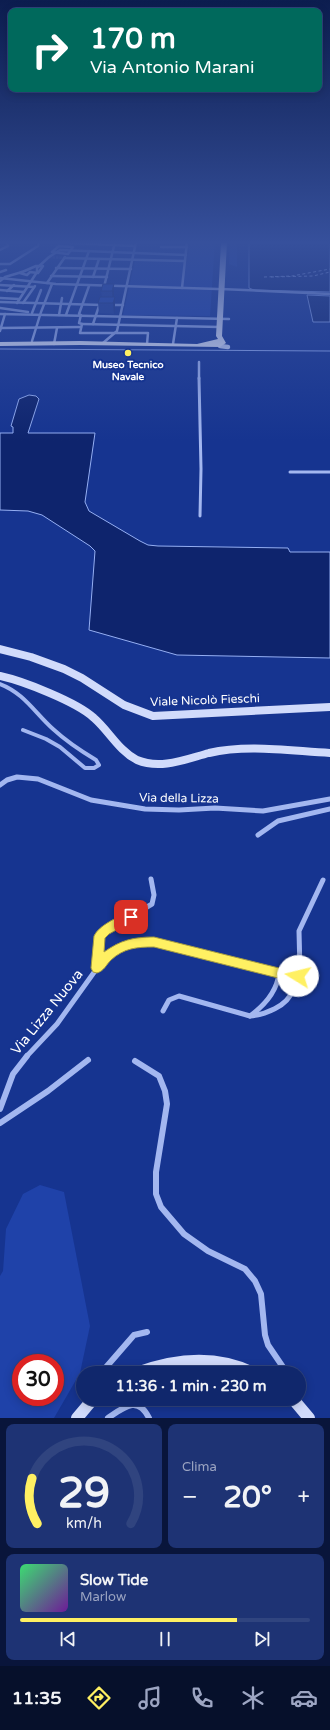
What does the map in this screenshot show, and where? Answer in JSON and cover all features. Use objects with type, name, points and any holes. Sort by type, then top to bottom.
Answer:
[{"type":"main road","points":[[0,345],[199,345],[218,342],[220,308]]},
{"type":"main road","points":[[0,345],[56,347],[84,344]]},
{"type":"main road","name":"Viale Nicolò Fieschi","points":[[0,649],[24,655],[72,673],[130,709],[152,716],[330,707]]},
{"type":"main road","points":[[0,676],[10,678],[85,710],[104,727],[116,744],[125,752],[146,763],[171,763],[213,752],[232,749],[330,753]]},
{"type":"main road","points":[[158,1366],[199,1361],[226,1363],[234,1366]]},
{"type":"main road","points":[[77,1418],[87,1406]]},
{"type":"main road","points":[[299,1406],[309,1418]]},
{"type":"street","points":[[1,308],[33,313],[66,315],[229,319]]},
{"type":"street","points":[[33,313],[34,308]]},
{"type":"street","points":[[32,341],[42,308]]},
{"type":"street","points":[[59,314],[60,308]]},
{"type":"street","points":[[66,315],[68,308]]},
{"type":"street","points":[[81,308],[78,314],[81,315],[79,323],[82,324],[80,333],[82,334],[148,334]]},
{"type":"street","points":[[93,324],[98,308]]},
{"type":"street","points":[[101,344],[106,342],[117,331],[121,308]]},
{"type":"street","points":[[0,314],[41,313]]},
{"type":"street","points":[[5,314],[0,329],[35,327],[81,328]]},
{"type":"street","points":[[147,344],[150,317]]},
{"type":"street","points":[[174,344],[177,318]]},
{"type":"street","points":[[82,324],[220,327]]},
{"type":"street","points":[[54,344],[57,328]]},
{"type":"street","points":[[112,335],[112,344]]},
{"type":"street","points":[[199,362],[201,469],[200,516]]},
{"type":"street","points":[[290,472],[330,472]]},
{"type":"street","points":[[0,684],[19,692],[54,730],[96,760],[99,765],[92,768],[84,768],[60,748],[40,736],[22,730]]},
{"type":"street","name":"Via della Lizza","points":[[0,785],[7,780],[17,777],[38,780],[91,800],[145,809],[215,808],[263,811],[330,799]]},
{"type":"street","points":[[258,835],[278,821],[330,809]]},
{"type":"street","points":[[97,968],[99,936],[152,904],[154,899],[154,891],[151,880]]},
{"type":"street","points":[[163,1011],[167,1001],[170,998],[179,996],[250,1016],[264,1013],[279,1006],[292,992],[292,978],[298,976],[300,971],[299,931],[323,880]]},
{"type":"street","name":"Via Lizza Nuova","points":[[0,1109],[8,1084],[17,1069],[58,1022],[97,968],[108,956],[120,948],[135,942],[154,942],[279,973],[292,978]]},
{"type":"street","points":[[250,1016],[265,1005],[279,979],[279,973]]},
{"type":"street","points":[[0,1123],[48,1091],[88,1060]]},
{"type":"street","points":[[135,1061],[159,1076],[165,1091],[167,1104],[156,1172],[156,1194],[161,1207],[184,1234],[208,1252],[244,1269],[255,1281],[262,1294],[268,1345],[282,1366]]},
{"type":"street","points":[[107,1366],[134,1335],[147,1332]]},
{"type":"street","points":[[108,1418],[121,1408],[131,1404],[136,1404],[144,1409],[149,1418]]},
{"type":"shaded area","points":[[124,308],[211,308],[210,316],[123,315]]},
{"type":"shaded area","points":[[310,308],[330,308],[330,322],[313,322]]},
{"type":"shaded area","points":[[29,395],[36,396],[39,399],[28,433],[95,433],[85,502],[89,511],[140,541],[148,545],[158,546],[288,548],[290,552],[330,552],[330,658],[177,655],[89,630],[95,551],[90,546],[42,515],[28,511],[0,510],[0,433],[13,433],[13,427],[11,426],[19,399]]},
{"type":"shaded area","points":[[40,1185],[64,1192],[90,1326],[81,1366],[76,1366],[76,1380],[64,1401],[64,1354],[12,1354],[12,1406],[61,1406],[54,1418],[0,1418],[0,1276],[3,1271],[6,1229],[23,1194]]},
{"type":"waterway","points":[[0,349],[330,351]]},
{"type":"place","name":"Museo Tecnico Navale","points":[[128,353]]},
{"type":"route","points":[[131,917],[105,931],[99,936],[97,968],[108,956],[120,948],[135,942],[154,942],[172,948],[268,970],[292,978],[298,976]]}]
